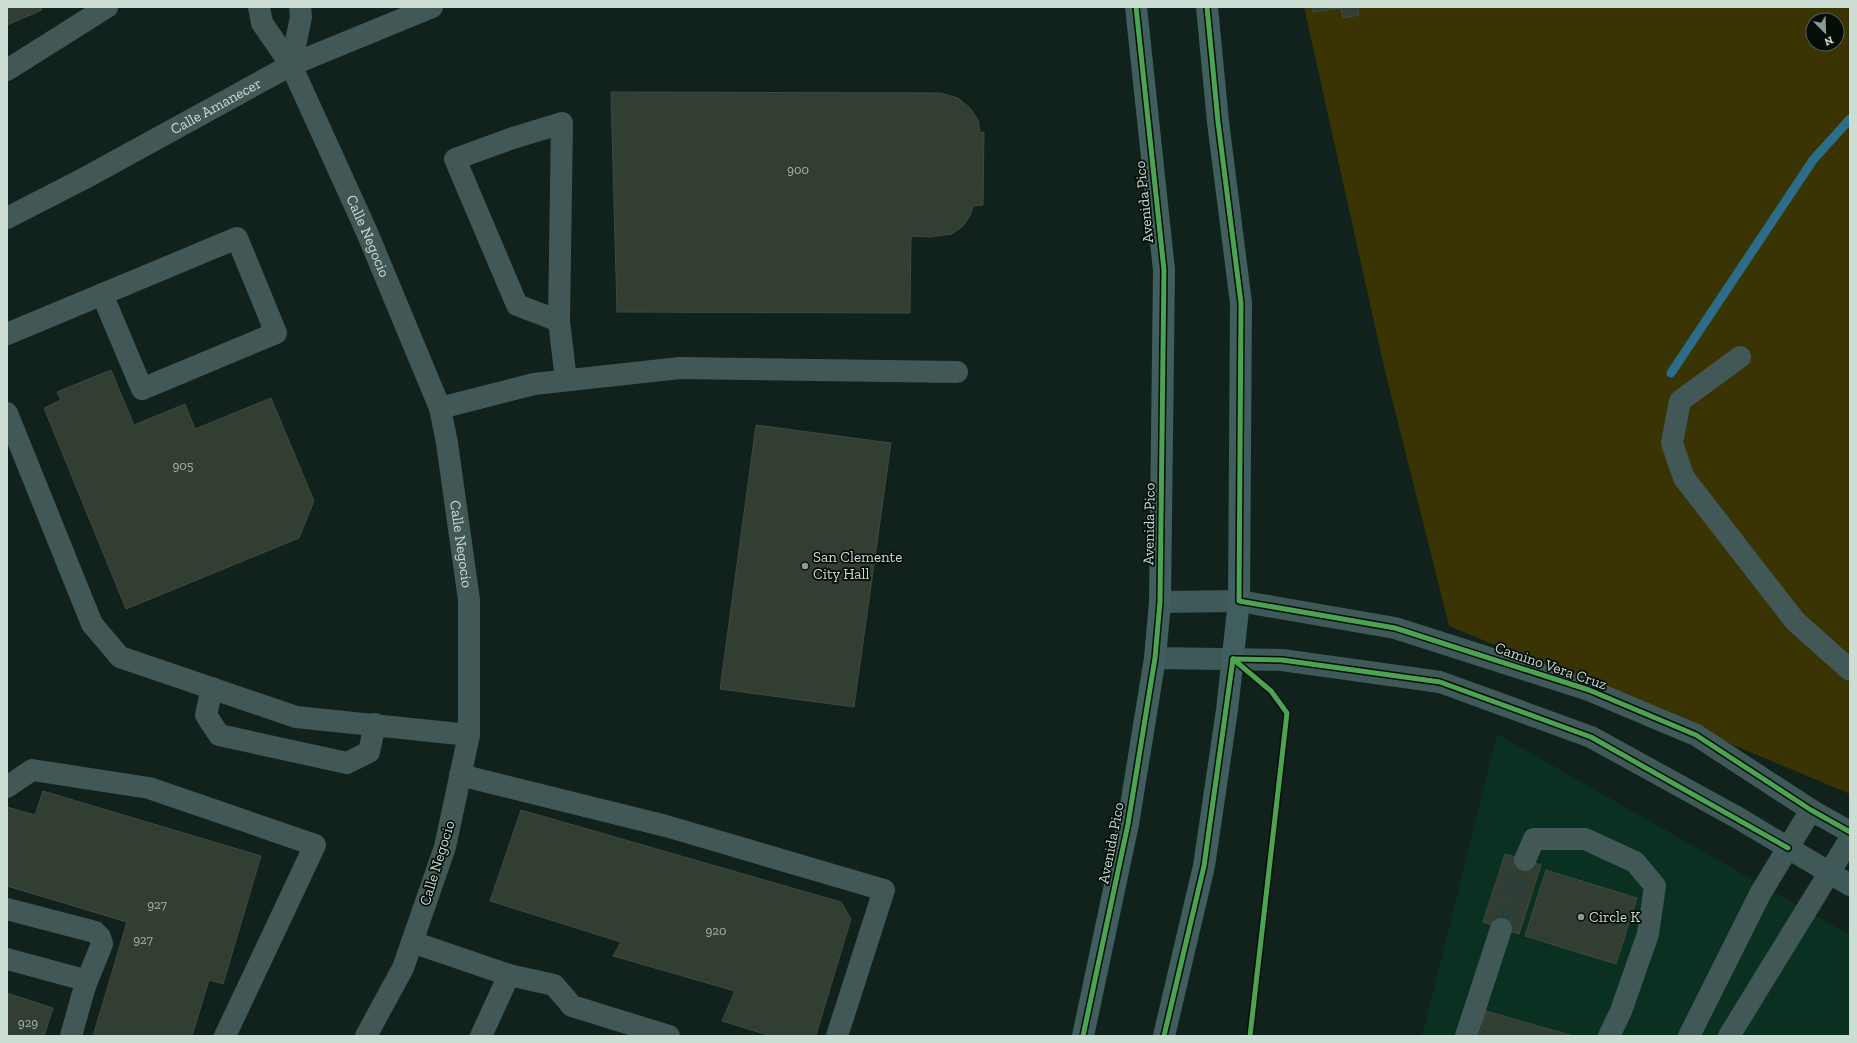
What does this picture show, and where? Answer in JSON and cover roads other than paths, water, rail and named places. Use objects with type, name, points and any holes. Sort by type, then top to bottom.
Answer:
[{"type":"highway","name":"Avenida Pico","points":[[1082,1036],[1090,1007],[1128,824],[1155,658],[1160,602],[1164,270],[1136,7]]},
{"type":"highway","points":[[1164,1036],[1204,866],[1233,659],[1239,602],[1241,303],[1218,122],[1207,7]]},
{"type":"main road","name":"Camino Vera Cruz","points":[[1160,602],[1239,602],[1395,628],[1589,690],[1696,735],[1811,810],[1850,832]]},
{"type":"main road","points":[[1155,658],[1282,660],[1440,682],[1591,737],[1850,884]]},
{"type":"street","points":[[7,70],[106,7]]},
{"type":"street","name":"Calle Negocio","points":[[259,7],[262,23],[291,65],[366,230],[440,408],[448,443],[469,600],[469,735],[444,847],[403,968],[366,1036]]},
{"type":"street","points":[[291,65],[301,16],[300,7]]},
{"type":"street","name":"Calle Amanecer","points":[[7,218],[85,178],[291,65],[432,7]]},
{"type":"street","points":[[559,321],[517,305],[455,159],[562,123],[559,321],[566,380]]},
{"type":"street","points":[[7,334],[102,294],[237,238],[276,333],[142,389],[102,294]]},
{"type":"street","points":[[1740,357],[1680,401],[1672,443],[1684,478],[1795,621],[1850,670]]},
{"type":"street","points":[[440,408],[534,384],[680,368],[957,372]]},
{"type":"street","points":[[7,413],[92,624],[120,657],[296,717],[375,724],[469,735]]},
{"type":"street","points":[[212,688],[206,715],[219,735],[332,760],[347,763],[369,752],[375,724]]},
{"type":"street","points":[[7,787],[32,770],[148,788],[314,845],[225,1036]]},
{"type":"street","points":[[460,775],[666,826],[884,890],[837,1036]]},
{"type":"street","points":[[1689,1036],[1760,894],[1811,810]]},
{"type":"street","points":[[1525,860],[1534,839],[1585,839],[1635,862],[1655,886],[1648,934],[1621,1011],[1609,1036]]},
{"type":"street","points":[[1729,1036],[1850,839]]},
{"type":"street","points":[[7,909],[96,932],[100,937],[102,944],[85,986],[71,1036]]},
{"type":"street","points":[[1466,1036],[1501,928]]},
{"type":"street","points":[[412,942],[509,975],[554,985],[572,1006],[669,1036]]},
{"type":"street","points":[[7,959],[81,979],[85,986]]},
{"type":"street","points":[[481,1036],[509,975]]},
{"type":"waterway","points":[[1671,373],[1813,160],[1850,119]]},
{"type":"tunnel","points":[[1501,929],[1525,860]]},
{"type":"place","name":"San Clemente City Hall","points":[[805,566]]},
{"type":"place","name":"Circle K","points":[[1581,917]]}]
